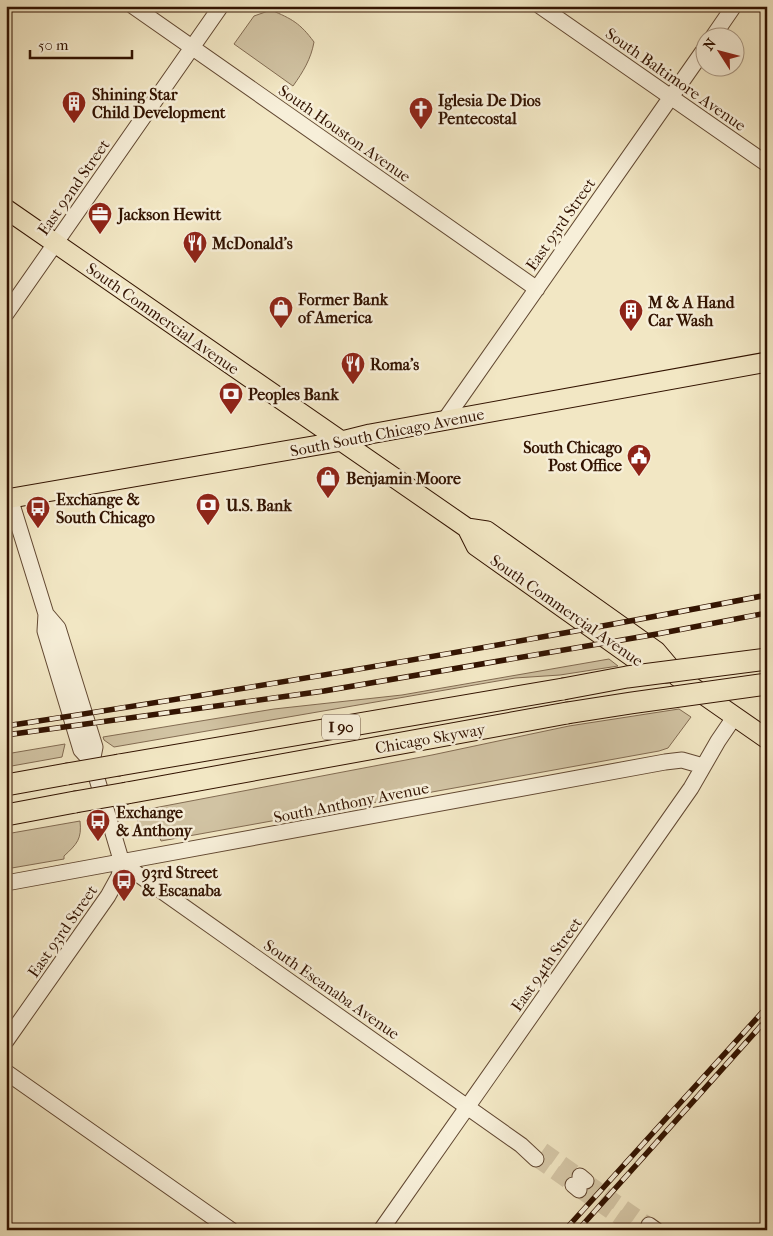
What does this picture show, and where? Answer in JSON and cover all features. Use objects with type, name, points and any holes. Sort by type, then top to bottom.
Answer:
[{"type":"highway","name":"Chicago Skyway","points":[[6,785],[627,678],[767,659]]},
{"type":"highway","name":"Chicago Skyway","points":[[6,815],[630,703],[767,684]]},
{"type":"main road","name":"South Commercial Avenue","points":[[6,209],[467,528],[487,531],[656,651],[678,677],[767,739]]},
{"type":"main road","name":"South South Chicago Avenue","points":[[7,497],[342,441],[370,434],[767,362]]},
{"type":"street","name":"South Houston Avenue","points":[[134,6],[537,289]]},
{"type":"street","name":"East 92nd Street","points":[[6,314],[221,6]]},
{"type":"street","name":"South Baltimore Avenue","points":[[540,6],[767,164]]},
{"type":"street","points":[[719,28],[734,6]]},
{"type":"street","name":"East 93rd Street","points":[[444,421],[696,62]]},
{"type":"street","points":[[7,497],[46,614],[45,631],[81,750],[92,762],[122,863]]},
{"type":"street","name":"East 94th Street","points":[[382,1230],[686,796],[718,740],[735,716]]},
{"type":"street","name":"South Anthony Avenue","points":[[6,883],[666,762],[682,760],[703,766]]},
{"type":"street","name":"East 93rd Street","points":[[6,1041],[108,896],[119,876],[122,863]]},
{"type":"street","name":"South Escanaba Avenue","points":[[122,863],[522,1145],[539,1155]]},
{"type":"street","points":[[6,1072],[231,1230]]},
{"type":"shaded area","points":[[271,10],[295,22],[314,42],[306,65],[293,86],[234,44],[254,16]]},
{"type":"shaded area","points":[[609,659],[618,666],[560,675],[515,678],[114,747],[104,740],[103,737],[274,709],[402,695]]},
{"type":"shaded area","points":[[679,709],[691,717],[668,748],[659,751],[161,841],[160,838],[143,828],[133,812],[432,755],[569,726]]},
{"type":"shaded area","points":[[65,744],[62,757],[6,767],[6,754]]},
{"type":"shaded area","points":[[80,821],[78,841],[64,856],[64,859],[6,869],[6,834]]},
{"type":"tunnel","points":[[543,1150],[580,1176]]},
{"type":"tunnel","points":[[536,1159],[573,1185]]},
{"type":"tunnel","points":[[586,1181],[649,1225]]},
{"type":"tunnel","points":[[579,1190],[637,1230]]},
{"type":"railway","points":[[6,726],[387,664],[767,595]]},
{"type":"railway","points":[[6,735],[324,691],[657,634],[767,613]]},
{"type":"railway","points":[[565,1230],[767,1007]]},
{"type":"railway","points":[[578,1230],[767,1019]]},
{"type":"place","name":"Shining Star Child Development","points":[[74,124]]},
{"type":"place","name":"Iglesia De Dios Pentecostal","points":[[421,130]]},
{"type":"place","name":"Jackson Hewitt","points":[[100,235]]},
{"type":"place","name":"McDonald's","points":[[195,264]]},
{"type":"place","name":"Former Bank of America","points":[[281,329]]},
{"type":"place","name":"M & A Hand Car Wash","points":[[631,332]]},
{"type":"place","name":"Roma's","points":[[353,385]]},
{"type":"place","name":"Peoples Bank","points":[[231,415]]},
{"type":"place","name":"South Chicago Post Office","points":[[639,477]]},
{"type":"place","name":"Benjamin Moore","points":[[328,499]]},
{"type":"place","name":"U.S. Bank","points":[[208,526]]},
{"type":"place","name":"Exchange & South Chicago","points":[[38,529]]},
{"type":"place","name":"Exchange & Anthony","points":[[98,842]]},
{"type":"place","name":"93rd Street & Escanaba","points":[[124,902]]}]
